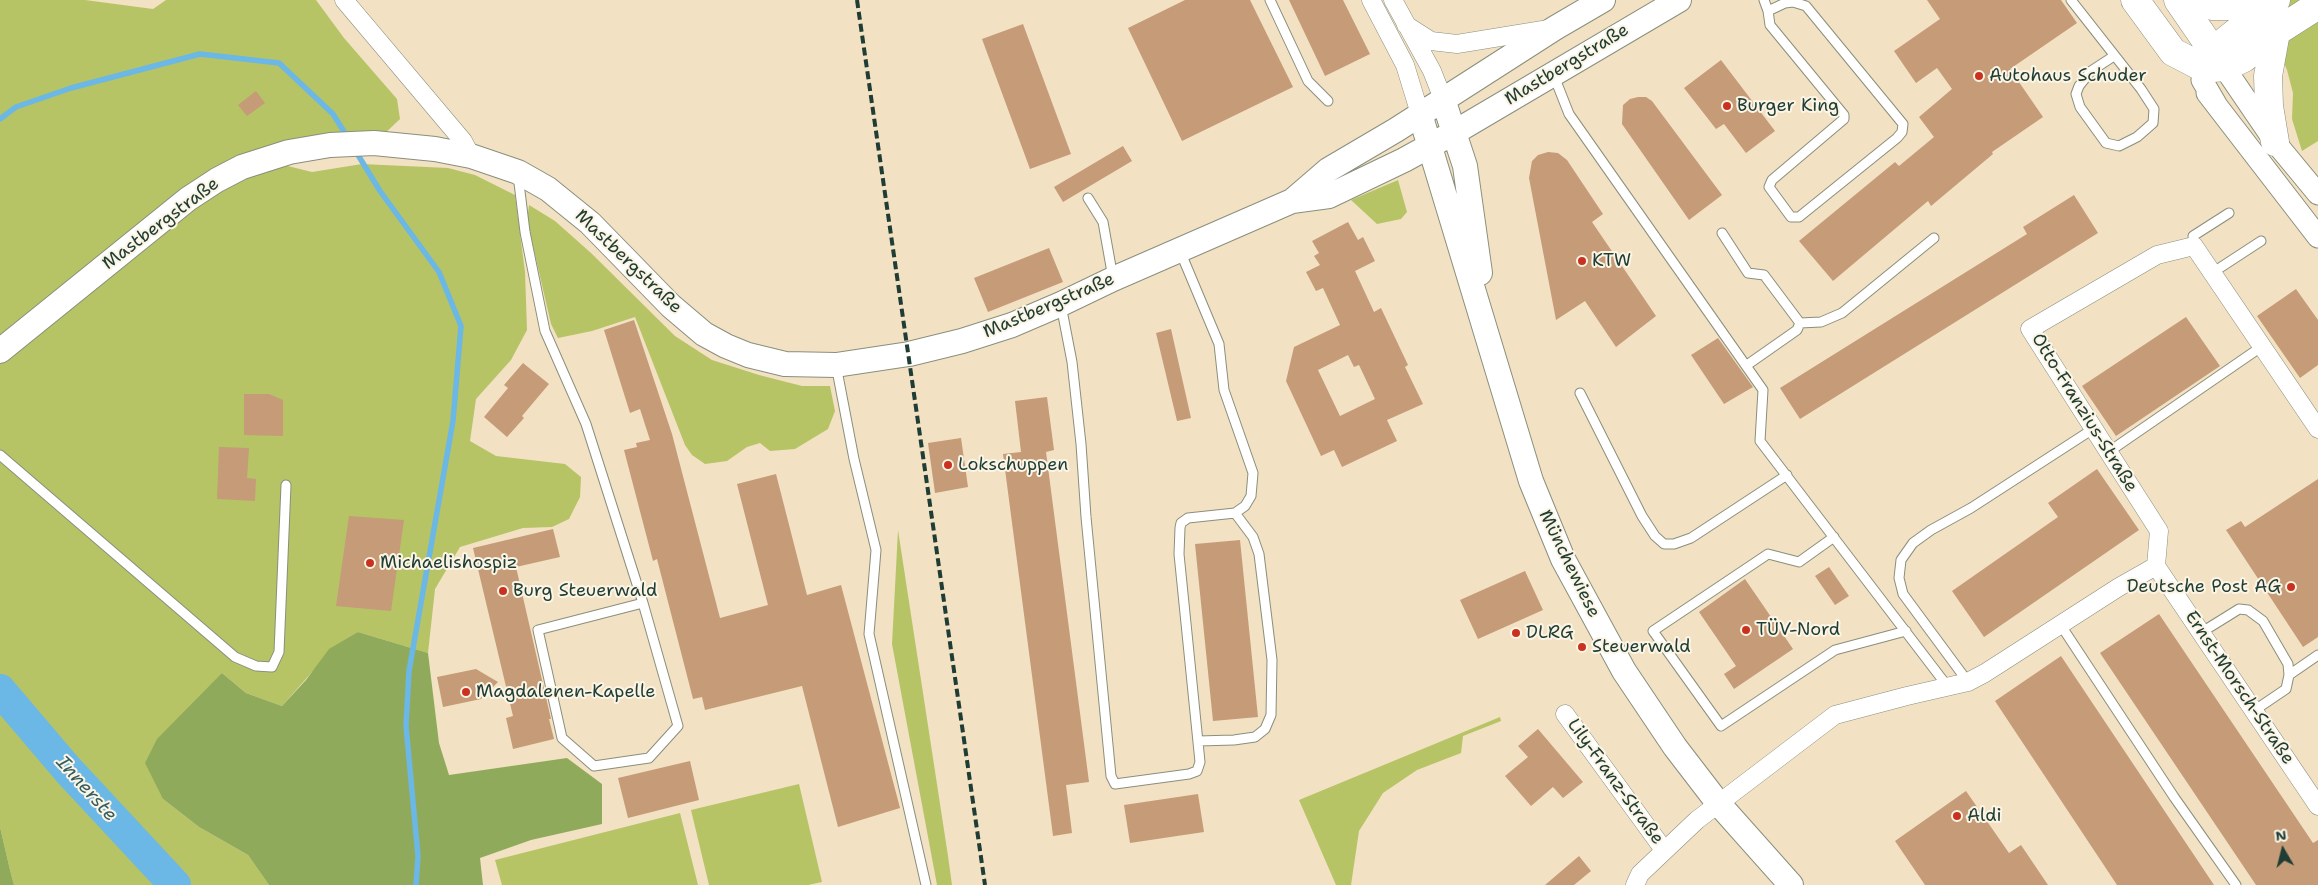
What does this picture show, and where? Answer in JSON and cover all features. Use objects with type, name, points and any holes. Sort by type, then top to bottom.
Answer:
[{"type":"main road","name":"Mastbergstraße","points":[[1292,201],[1328,170],[1603,0]]},
{"type":"main road","name":"Mastbergstraße","points":[[0,351],[188,200],[217,180],[266,158],[288,152],[330,145],[374,143],[434,149],[471,156],[518,172],[548,189],[572,207],[671,306],[704,334],[726,346],[748,355],[785,364],[836,365],[873,360],[962,341],[1012,325],[1292,201],[1329,196],[1430,146],[1679,0]]},
{"type":"main road","points":[[2135,0],[2173,52],[2198,65],[2214,61],[2244,58],[2276,32],[2318,5]]},
{"type":"main road","points":[[2178,0],[2214,61]]},
{"type":"main road","points":[[2193,0],[2213,6],[2233,6],[2260,0]]},
{"type":"main road","points":[[2214,61],[2276,0]]},
{"type":"main road","points":[[2276,32],[2268,76],[2269,106],[2276,142]]},
{"type":"main road","points":[[1443,99],[1455,132]]},
{"type":"main road","points":[[1420,114],[1430,146]]},
{"type":"main road","name":"Münchewiese","points":[[1455,132],[1467,178],[1488,337]]},
{"type":"main road","name":"Münchewiese","points":[[1430,146],[1531,481],[1563,559],[1624,671],[1675,747],[1718,804],[1791,885]]},
{"type":"street","points":[[344,0],[463,141],[471,156]]},
{"type":"street","points":[[1371,0],[1405,65],[1420,114]]},
{"type":"street","points":[[1393,0],[1432,71],[1443,99]]},
{"type":"street","points":[[1406,25],[1431,41],[1457,44],[1555,28]]},
{"type":"street","points":[[2173,52],[2216,104],[2318,237]]},
{"type":"street","points":[[2216,104],[2202,80],[2214,61],[2318,194]]},
{"type":"street","points":[[2194,246],[2318,429]]},
{"type":"street","name":"Otto-Franzius-Straße","points":[[2156,566],[2159,531],[2107,453],[2030,329],[2157,255],[2194,246]]},
{"type":"street","points":[[1718,804],[1835,715],[1968,682],[1985,674],[2118,586],[2156,566]]},
{"type":"street","name":"Ernst-Morsch-Straße","points":[[2156,566],[2318,806]]},
{"type":"street","name":"Lily-Franz-Straße","points":[[1565,714],[1664,850]]},
{"type":"street","name":"Lily-Franz-Straße","points":[[1635,885],[1640,874],[1664,850],[1718,804]]},
{"type":"lane","points":[[1270,0],[1308,81],[1328,101]]},
{"type":"lane","points":[[1764,0],[1770,25],[1844,115],[1844,119],[1772,180],[1769,187],[1791,217],[1799,217],[1897,138],[1902,132],[1902,124],[1806,6],[1793,2],[1768,11]]},
{"type":"lane","points":[[2071,0],[2114,56],[2154,109],[2153,123],[2137,137],[2119,146],[2106,143],[2080,107],[2076,94],[2078,86],[2092,71],[2114,56]]},
{"type":"lane","points":[[1553,73],[1569,114],[1763,390],[1760,441],[1948,688]]},
{"type":"lane","points":[[518,172],[525,232],[545,331],[586,424],[643,604],[678,726],[649,758],[594,766],[562,738],[538,630],[643,604]]},
{"type":"lane","points":[[1088,198],[1102,222],[1113,279]]},
{"type":"lane","points":[[2194,246],[2193,236],[2229,213]]},
{"type":"lane","points":[[1722,233],[1748,273],[1764,274],[1800,323]]},
{"type":"lane","points":[[1800,323],[1821,322],[1842,313],[1934,238]]},
{"type":"lane","points":[[2212,274],[2261,241]]},
{"type":"lane","points":[[1061,304],[1072,362],[1081,444],[1111,776],[1115,784],[1197,771],[1200,762],[1179,554],[1180,528],[1181,523],[1188,518],[1235,513],[1245,506],[1251,496],[1254,473],[1224,390],[1219,344],[1180,250]]},
{"type":"lane","points":[[1747,365],[1797,330],[1800,323]]},
{"type":"lane","points":[[2107,453],[2261,347]]},
{"type":"lane","points":[[836,365],[854,459],[876,550],[869,634],[926,885]]},
{"type":"lane","points":[[1580,393],[1642,516],[1655,536],[1664,544],[1674,544],[1691,538],[1787,475]]},
{"type":"lane","points":[[1968,682],[1904,594],[1899,578],[1901,560],[1913,543],[1931,530],[1971,508],[2093,429]]},
{"type":"lane","points":[[0,456],[236,657],[256,666],[272,666],[279,652],[286,485]]},
{"type":"lane","points":[[1198,741],[1234,740],[1255,737],[1265,729],[1271,714],[1272,660],[1259,554],[1253,537],[1235,513]]},
{"type":"lane","points":[[1834,537],[1799,562],[1768,554],[1653,631],[1721,726],[1835,650],[1906,631]]},
{"type":"lane","points":[[2202,632],[2239,609],[2248,610],[2262,620],[2284,656],[2290,675],[2286,689],[2255,710]]},
{"type":"lane","points":[[2060,624],[2174,797],[2236,885]]},
{"type":"lane","points":[[2290,675],[2318,655]]},
{"type":"green space","points":[[0,0],[85,0],[153,9],[166,0],[316,0],[344,38],[397,99],[400,119],[381,137],[255,158],[312,172],[362,164],[448,168],[475,175],[515,195],[525,272],[527,330],[511,360],[476,399],[470,441],[496,456],[565,464],[581,477],[580,497],[569,519],[552,527],[523,528],[460,547],[435,589],[428,653],[358,632],[312,672],[282,706],[246,693],[222,673],[163,799],[199,827],[248,855],[269,885],[14,885],[0,827]]},
{"type":"green space","points":[[2257,0],[2318,0],[2318,141],[2302,151],[2292,119],[2293,93],[2287,70]]},
{"type":"green space","points":[[1398,180],[1407,212],[1401,219],[1377,224],[1351,200]]},
{"type":"green space","points":[[529,205],[555,221],[591,253],[675,336],[712,360],[802,386],[830,386],[835,411],[828,429],[795,449],[770,451],[760,443],[747,447],[727,461],[705,464],[692,455],[685,445],[635,317],[592,331],[558,338],[551,324],[527,220]]},
{"type":"green space","points":[[898,530],[952,885],[937,885],[892,644]]},
{"type":"green space","points":[[358,632],[428,653],[439,743],[449,775],[567,758],[602,784],[602,824],[531,840],[480,858],[483,885],[269,885],[248,855],[199,827],[163,799],[145,763],[157,739],[222,673],[246,693],[282,706],[306,680],[329,649]]},
{"type":"green space","points":[[1500,717],[1501,721],[1463,736],[1461,753],[1417,770],[1383,793],[1359,831],[1351,885],[1336,885],[1299,800]]},
{"type":"green space","points":[[799,784],[822,882],[808,885],[709,885],[691,810]]},
{"type":"green space","points":[[680,813],[698,885],[502,885],[495,860]]},
{"type":"green space","points":[[0,827],[10,870],[14,885],[0,885]]},
{"type":"building","points":[[1185,0],[1250,0],[1293,87],[1182,141],[1128,28]]},
{"type":"building","points":[[1289,0],[1343,0],[1370,54],[1325,76]]},
{"type":"building","points":[[1927,0],[2061,0],[2077,23],[2010,69],[2043,117],[1992,152],[1993,154],[1931,206],[1928,201],[1833,281],[1799,241],[1895,162],[1899,166],[1934,137],[1919,117],[1952,89],[1937,68],[1916,83],[1894,51],[1940,19]]},
{"type":"building","points":[[1023,24],[1071,154],[1030,169],[982,39]]},
{"type":"building","name":"Burger King","points":[[1721,60],[1775,131],[1746,153],[1724,124],[1716,129],[1684,88]]},
{"type":"building","points":[[256,91],[265,103],[247,116],[238,105]]},
{"type":"building","points":[[1646,97],[1652,101],[1722,195],[1689,220],[1622,124],[1623,105],[1630,99]]},
{"type":"building","points":[[1123,146],[1132,161],[1063,202],[1054,187]]},
{"type":"building","name":"KTW","points":[[1548,152],[1558,153],[1567,160],[1603,214],[1592,222],[1656,316],[1616,347],[1585,301],[1556,320],[1529,178],[1532,161],[1538,155]]},
{"type":"building","points":[[2074,195],[2098,233],[1800,419],[1780,388],[2027,234],[2023,227]]},
{"type":"building","points":[[1348,222],[1358,240],[1363,237],[1375,261],[1355,271],[1374,312],[1381,308],[1408,365],[1405,367],[1423,404],[1387,420],[1397,441],[1342,467],[1334,450],[1321,456],[1286,381],[1294,347],[1340,325],[1323,288],[1316,291],[1306,272],[1320,265],[1314,256],[1319,253],[1312,241]],"holes":[[[1348,355],[1354,367],[1359,365],[1375,399],[1340,416],[1318,370]]]},
{"type":"building","points":[[1049,248],[1063,282],[988,312],[974,278]]},
{"type":"building","points":[[2296,289],[2318,320],[2318,365],[2300,378],[2257,316]]},
{"type":"building","points":[[2186,317],[2220,366],[2116,436],[2082,386]]},
{"type":"building","points":[[634,320],[672,434],[720,618],[768,605],[737,484],[776,474],[807,595],[841,585],[900,808],[838,827],[802,686],[705,710],[702,697],[693,699],[657,559],[653,561],[624,450],[637,447],[636,443],[650,440],[640,409],[630,413],[604,330]]},
{"type":"building","points":[[1171,329],[1191,418],[1177,421],[1156,333]]},
{"type":"building","points":[[1718,338],[1753,387],[1724,404],[1691,355]]},
{"type":"building","points":[[523,363],[549,384],[522,416],[524,418],[507,437],[484,417],[508,388],[504,385]]},
{"type":"building","points":[[244,394],[269,394],[283,400],[283,436],[244,435]]},
{"type":"building","points":[[1047,397],[1054,450],[1046,452],[1089,782],[1066,785],[1072,833],[1053,836],[1003,454],[1021,452],[1015,401]]},
{"type":"building","name":"Lokschuppen","points":[[961,438],[968,487],[935,493],[928,443]]},
{"type":"building","points":[[219,447],[249,448],[247,478],[256,479],[255,501],[217,499]]},
{"type":"building","points":[[2097,469],[2139,530],[1984,637],[1952,591],[2058,517],[2048,503]]},
{"type":"building","name":"Deutsche Post AG","points":[[2318,479],[2318,637],[2303,647],[2226,530],[2241,521],[2245,527]]},
{"type":"building","name":"Michaelishospiz","points":[[349,516],[404,520],[391,611],[336,606]]},
{"type":"building","points":[[553,529],[560,557],[516,567],[554,739],[513,749],[506,718],[513,716],[473,548]]},
{"type":"building","points":[[1240,540],[1258,717],[1213,721],[1195,544]]},
{"type":"building","points":[[1829,567],[1849,596],[1835,605],[1815,576]]},
{"type":"building","points":[[1525,571],[1543,610],[1478,639],[1460,600]]},
{"type":"building","name":"TÜV-Nord","points":[[1745,579],[1793,649],[1734,689],[1724,674],[1736,666],[1699,612]]},
{"type":"building","points":[[2159,614],[2313,843],[2318,840],[2318,885],[2256,885],[2100,653]]},
{"type":"building","points":[[2061,656],[2214,885],[2117,885],[1995,701]]},
{"type":"building","points":[[476,669],[498,682],[481,699],[443,707],[437,677]]},
{"type":"building","points":[[1538,729],[1583,782],[1563,798],[1553,787],[1531,806],[1505,776],[1528,757],[1518,746]]},
{"type":"building","points":[[690,761],[699,800],[628,818],[618,778]]},
{"type":"building","name":"Aldi","points":[[1966,791],[2009,853],[2021,845],[2048,885],[1925,885],[1895,841]]},
{"type":"building","points":[[1198,794],[1204,832],[1130,843],[1124,805]]},
{"type":"building","points":[[1579,856],[1591,871],[1574,885],[1545,885]]},
{"type":"waterway","points":[[0,119],[16,107],[71,88],[200,54],[279,63],[333,114],[348,138]]},
{"type":"waterway","points":[[355,150],[380,191],[439,272],[461,326],[453,421],[409,671],[406,726],[418,856],[416,885]]},
{"type":"waterway","name":"Innerste","points":[[0,690],[68,770],[175,885]]},
{"type":"railway","points":[[857,0],[985,885]]},
{"type":"place","name":"Autohaus Schuder","points":[[1979,76]]},
{"type":"place","name":"Burger King","points":[[1727,106]]},
{"type":"place","name":"KTW","points":[[1582,261]]},
{"type":"place","name":"Lokschuppen","points":[[948,465]]},
{"type":"place","name":"Michaelishospiz","points":[[370,563]]},
{"type":"place","name":"Deutsche Post AG","points":[[2291,587]]},
{"type":"place","name":"Burg Steuerwald","points":[[503,591]]},
{"type":"place","name":"TÜV-Nord","points":[[1746,630]]},
{"type":"place","name":"DLRG","points":[[1516,633]]},
{"type":"place","name":"Steuerwald","points":[[1582,647]]},
{"type":"place","name":"Magdalenen-Kapelle","points":[[466,692]]},
{"type":"place","name":"Aldi","points":[[1957,816]]}]
